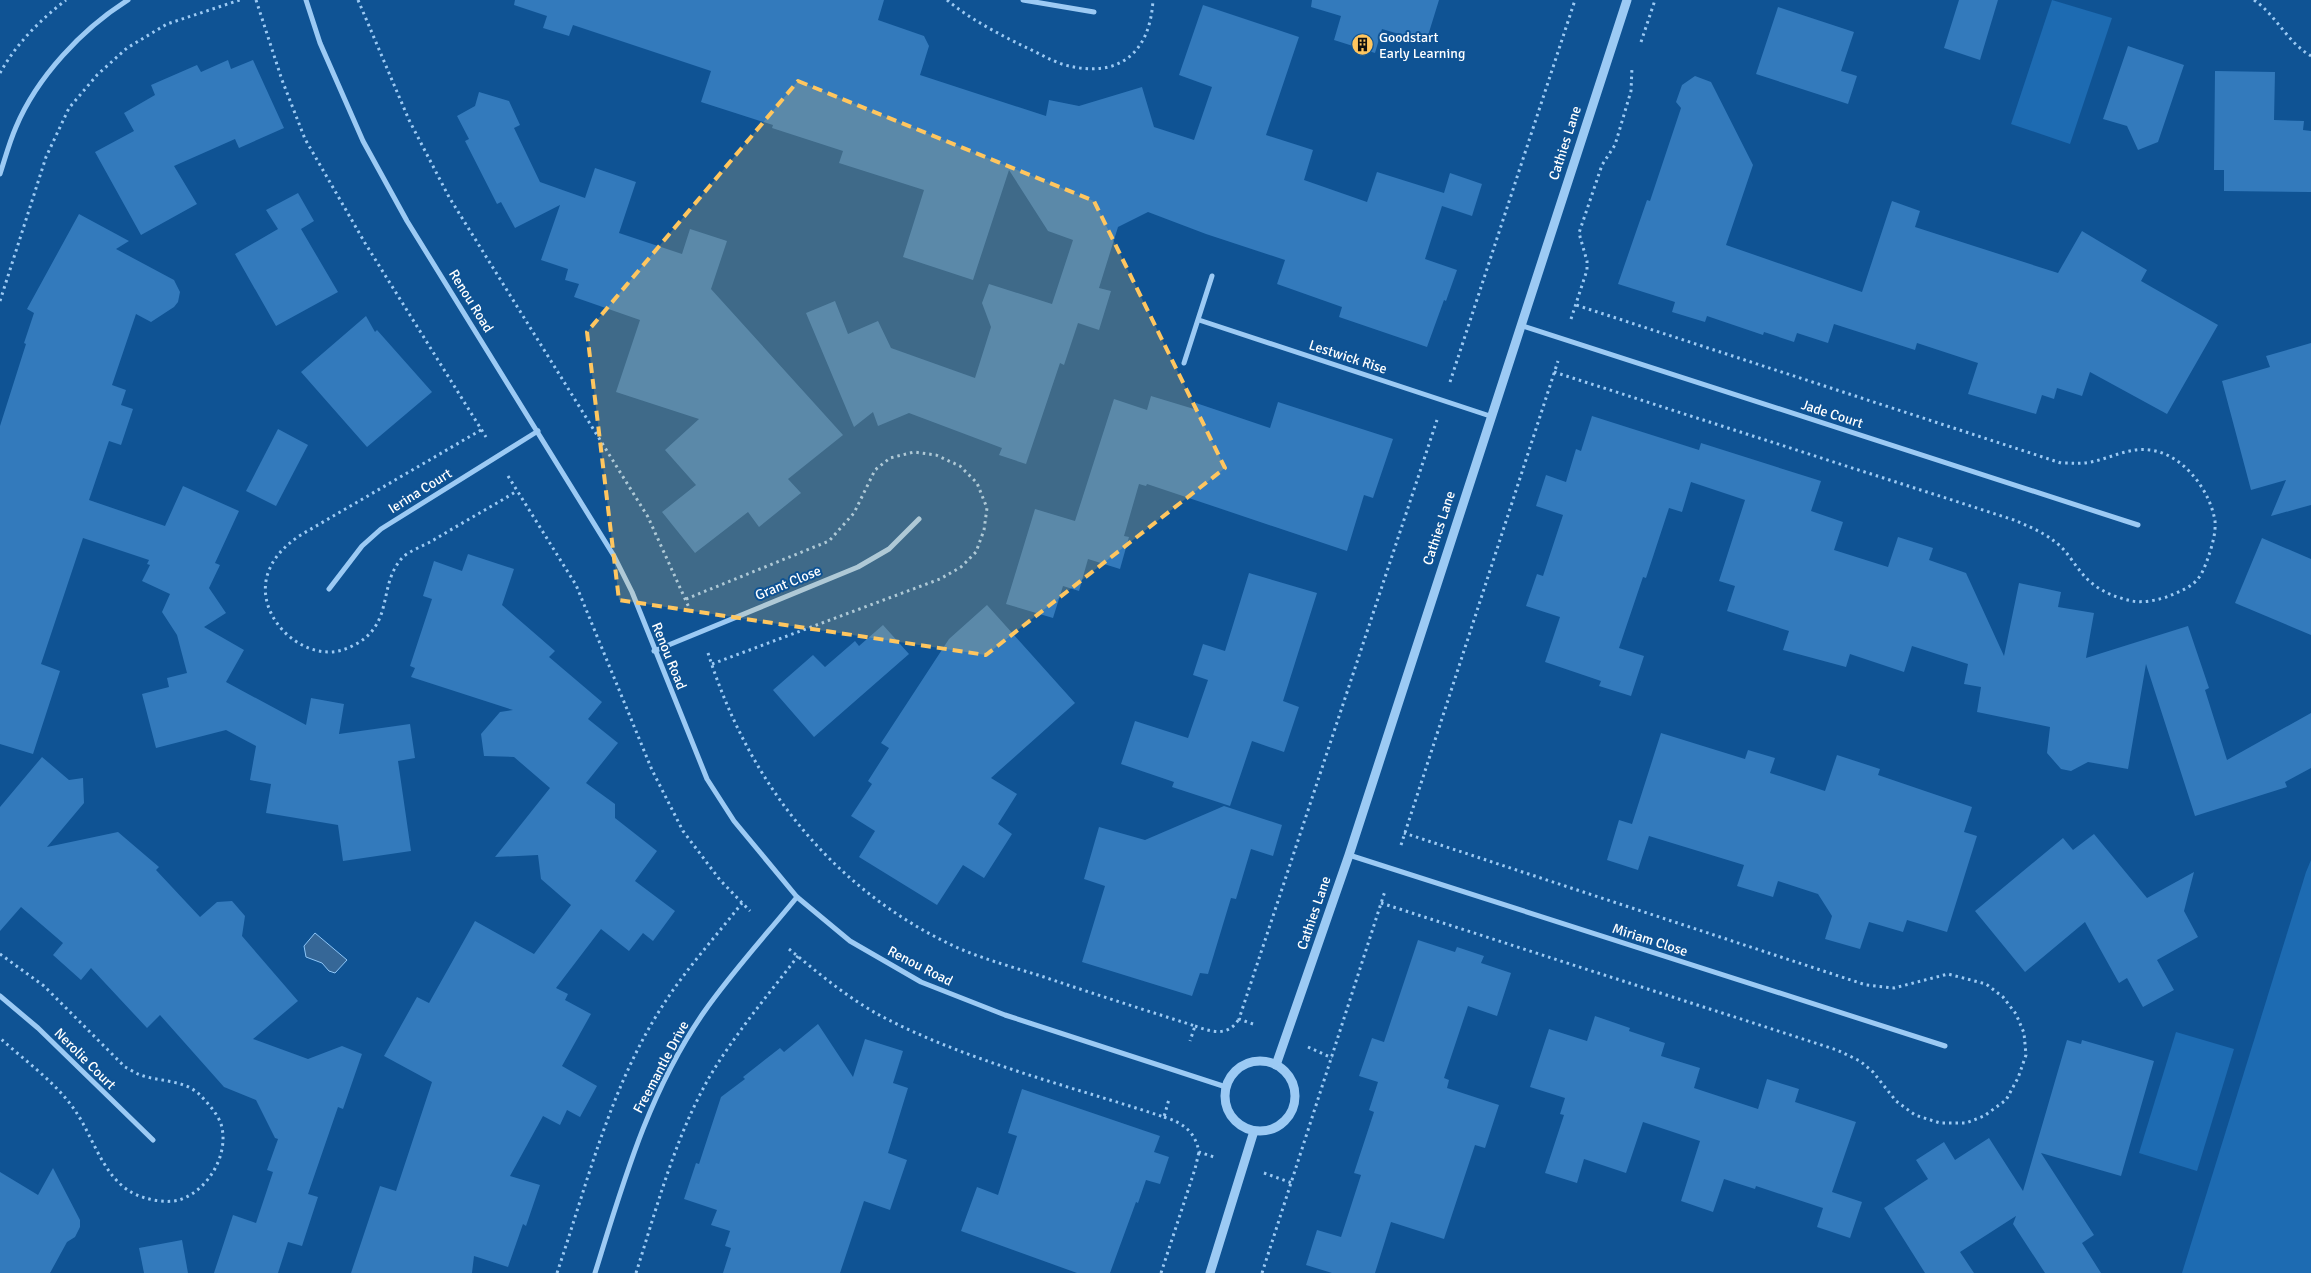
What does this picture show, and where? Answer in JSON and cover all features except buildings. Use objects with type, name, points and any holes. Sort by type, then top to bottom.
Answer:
[{"type":"street","points":[[0,174],[16,127],[28,104],[44,81],[79,38],[128,0]]},
{"type":"street","name":"Renou Road","points":[[306,0],[320,43],[363,142],[407,220],[614,556],[632,592],[654,651],[707,779],[734,821],[797,898],[850,941],[921,982],[1005,1015],[1226,1087]]},
{"type":"street","points":[[1023,0],[1094,12]]},
{"type":"street","name":"Cathies Lane","points":[[1276,1064],[1349,855],[1490,416],[1627,0]]},
{"type":"street","points":[[1184,363],[1212,276]]},
{"type":"street","name":"Lestwick Rise","points":[[1199,320],[1490,416]]},
{"type":"street","name":"Jade Court","points":[[1520,325],[2138,525]]},
{"type":"street","name":"Ierina Court","points":[[329,589],[362,546],[382,529],[538,431]]},
{"type":"street","name":"Grant Close","points":[[654,651],[858,567],[890,549],[919,519]]},
{"type":"street","name":"Miriam Close","points":[[1349,855],[1945,1046]]},
{"type":"street","name":"Freemantle Drive","points":[[594,1273],[643,1126],[673,1064],[704,1011],[797,898]]},
{"type":"street","name":"Nerolie Court","points":[[0,996],[38,1028],[153,1140]]},
{"type":"street","points":[[1261,1061],[1276,1064],[1285,1071],[1295,1091],[1292,1113],[1285,1122],[1276,1128],[1254,1132],[1234,1120],[1227,1110],[1224,1099],[1226,1087],[1236,1070],[1245,1064],[1261,1061]]},
{"type":"street","points":[[1210,1273],[1254,1132]]},
{"type":"path","points":[[0,73],[22,41],[48,14],[66,0]]},
{"type":"path","points":[[0,301],[46,157],[69,108],[96,75],[127,48],[168,24],[240,0]]},
{"type":"path","points":[[256,0],[282,80],[305,139],[365,243],[486,437]]},
{"type":"path","points":[[358,0],[409,120],[448,197],[648,517],[691,612]]},
{"type":"path","points":[[947,0],[982,24],[1046,57],[1064,64],[1101,69],[1115,65],[1132,55],[1142,43],[1149,31],[1153,0]]},
{"type":"path","points":[[1450,385],[1575,0]]},
{"type":"path","points":[[1638,50],[1655,0]]},
{"type":"path","points":[[2254,0],[2266,8],[2288,37],[2311,56]]},
{"type":"path","points":[[1571,321],[1587,270],[1587,261],[1579,233],[1602,165],[1615,145],[1631,91],[1631,74],[1635,58]]},
{"type":"path","points":[[1401,845],[1558,361]]},
{"type":"path","points":[[707,650],[732,717],[766,781],[808,838],[863,889],[892,912],[960,948],[1218,1032],[1234,1026],[1239,1019],[1439,415]]},
{"type":"path","points":[[506,473],[576,585],[652,770],[683,831],[720,880],[750,911]]},
{"type":"path","points":[[1262,1273],[1385,891]]},
{"type":"path","points":[[557,1273],[603,1130],[620,1085],[665,1001],[742,903]]},
{"type":"path","points":[[789,949],[848,995],[880,1015],[913,1031],[1002,1065],[1176,1121],[1193,1134],[1199,1152],[1161,1273]]},
{"type":"path","points":[[636,1273],[682,1134],[710,1077],[733,1041],[798,956]]},
{"type":"path","points":[[1239,1019],[1253,1024]]},
{"type":"path","points":[[1190,1041],[1195,1026]]},
{"type":"path","points":[[1308,1047],[1332,1058]]},
{"type":"path","points":[[1164,1117],[1169,1099]]},
{"type":"path","points":[[1199,1152],[1214,1157]]},
{"type":"path","points":[[1263,1173],[1292,1183]]},
{"type":"highlighted area","points":[[798,81],[1094,201],[1225,468],[986,655],[619,600],[587,332]]},
{"type":"shaded area","points":[[2052,0],[2112,18],[2070,144],[2011,124]]},
{"type":"shaded area","points":[[2311,860],[2311,1273],[2182,1273],[2306,872]]},
{"type":"shaded area","points":[[315,933],[347,960],[335,973],[329,971],[322,963],[306,957],[304,946]]},
{"type":"shaded area","points":[[2176,1032],[2234,1049],[2197,1171],[2139,1153]]},
{"type":"place","name":"Goodstart Early Learning","points":[[1363,45]]}]
